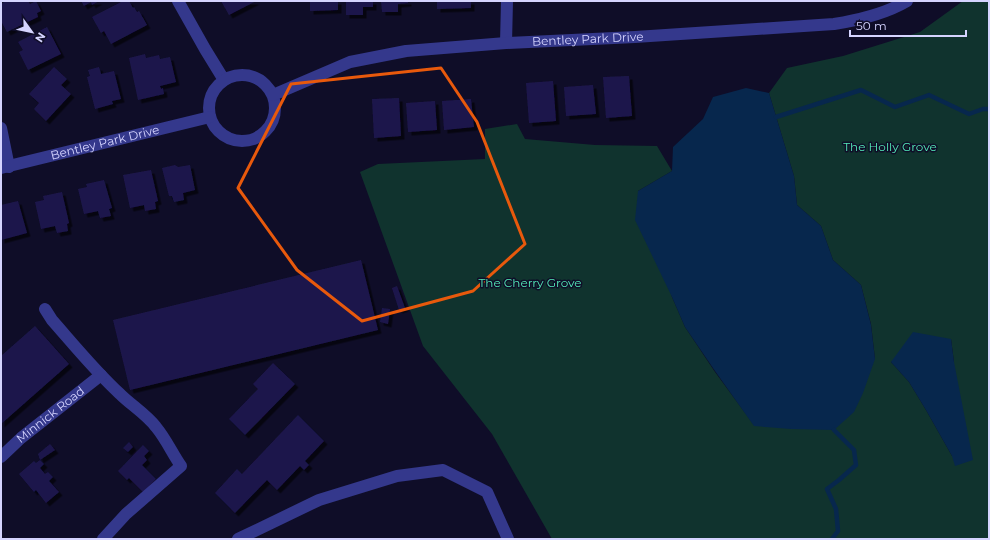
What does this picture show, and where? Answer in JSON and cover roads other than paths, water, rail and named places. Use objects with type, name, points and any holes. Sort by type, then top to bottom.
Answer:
[{"type":"street","points":[[178,1],[224,80]]},
{"type":"street","points":[[506,43],[507,1]]},
{"type":"street","name":"Bentley Park Drive","points":[[273,95],[350,62],[406,51],[506,43],[635,37],[834,24],[858,20],[880,13],[907,1]]},
{"type":"street","points":[[235,75],[246,75],[258,78],[267,85],[273,95],[275,107],[274,119],[268,129],[258,137],[247,141],[235,141],[224,136],[215,128],[210,117],[209,103],[214,90],[224,80],[235,75]]},
{"type":"street","name":"Bentley Park Drive","points":[[5,168],[210,117]]},
{"type":"street","points":[[1,128],[5,168]]},
{"type":"street","points":[[45,309],[57,325],[101,375],[120,395],[156,426],[181,466],[126,514],[103,539]]},
{"type":"street","name":"Minnick Road","points":[[1,457],[21,438],[101,375]]},
{"type":"street","points":[[238,539],[319,500],[398,476],[443,470],[487,492],[508,539]]},
{"type":"water","points":[[746,88],[769,93],[794,176],[797,205],[821,226],[833,260],[861,285],[871,325],[875,359],[863,393],[854,412],[834,430],[754,426],[685,327],[635,220],[638,191],[672,171],[673,147],[703,119],[713,97]]},
{"type":"water","points":[[913,332],[951,339],[973,460],[955,466],[952,456],[909,382],[891,362]]},
{"type":"waterway","points":[[776,117],[861,90],[895,107],[929,95],[969,114],[983,109],[989,109]]},
{"type":"waterway","points":[[832,539],[838,531],[836,509],[827,489],[856,465],[854,450],[834,430]]},
{"type":"park label","name":"The Holly Grove","points":[[890,147]]},
{"type":"park label","name":"The Cherry Grove","points":[[530,283]]}]
